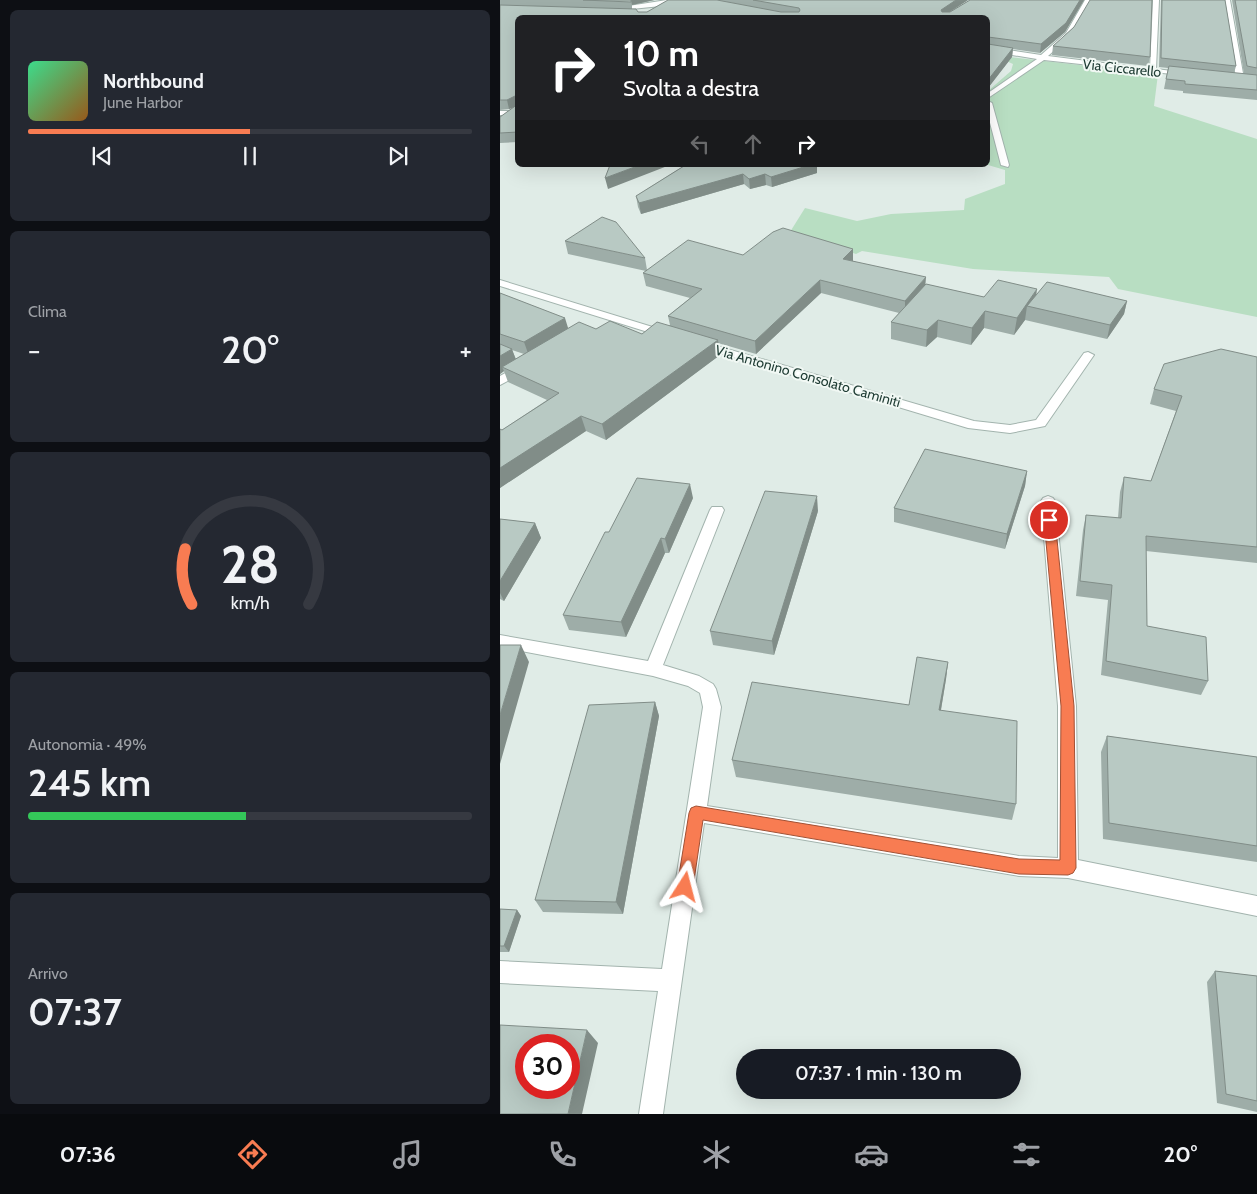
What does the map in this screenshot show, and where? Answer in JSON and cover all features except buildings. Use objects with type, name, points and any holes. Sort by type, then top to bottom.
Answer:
[{"type":"street","points":[[641,13],[605,10],[646,6],[672,0]]},
{"type":"street","points":[[990,95],[1042,58],[1068,34],[1088,0]]},
{"type":"street","points":[[1153,72],[1156,0]]},
{"type":"street","points":[[1227,0],[1240,79]]},
{"type":"street","name":"Via Ciccarello","points":[[990,49],[1042,58],[1192,75]]},
{"type":"street","points":[[1230,78],[1248,80]]},
{"type":"street","points":[[990,110],[1005,165]]},
{"type":"street","points":[[500,113],[513,113]]},
{"type":"street","name":"Via Antonino Consolato Caminiti","points":[[500,283],[973,425],[1010,430],[1040,423],[1088,355]]},
{"type":"street","points":[[589,327],[606,316]]},
{"type":"street","points":[[500,381],[534,361],[515,357]]},
{"type":"street","points":[[1048,501],[1067,706],[1068,868]]},
{"type":"street","points":[[654,669],[717,510]]},
{"type":"street","points":[[500,641],[654,669],[693,680],[708,689],[712,707],[651,1114]]},
{"type":"street","points":[[696,813],[1019,866],[1068,868],[1257,906]]},
{"type":"street","points":[[500,972],[670,981]]},
{"type":"green space","points":[[993,55],[1158,74],[1154,106],[1257,139],[1257,317],[1118,289],[1109,277],[973,269],[862,251],[856,254],[790,232],[805,208],[857,221],[891,214],[964,210],[965,199],[1005,184],[1005,170],[990,166],[990,89],[1011,71],[1013,64]]},
{"type":"route","points":[[685,887],[696,813],[1019,866],[1068,868],[1067,706],[1049,520]]}]
